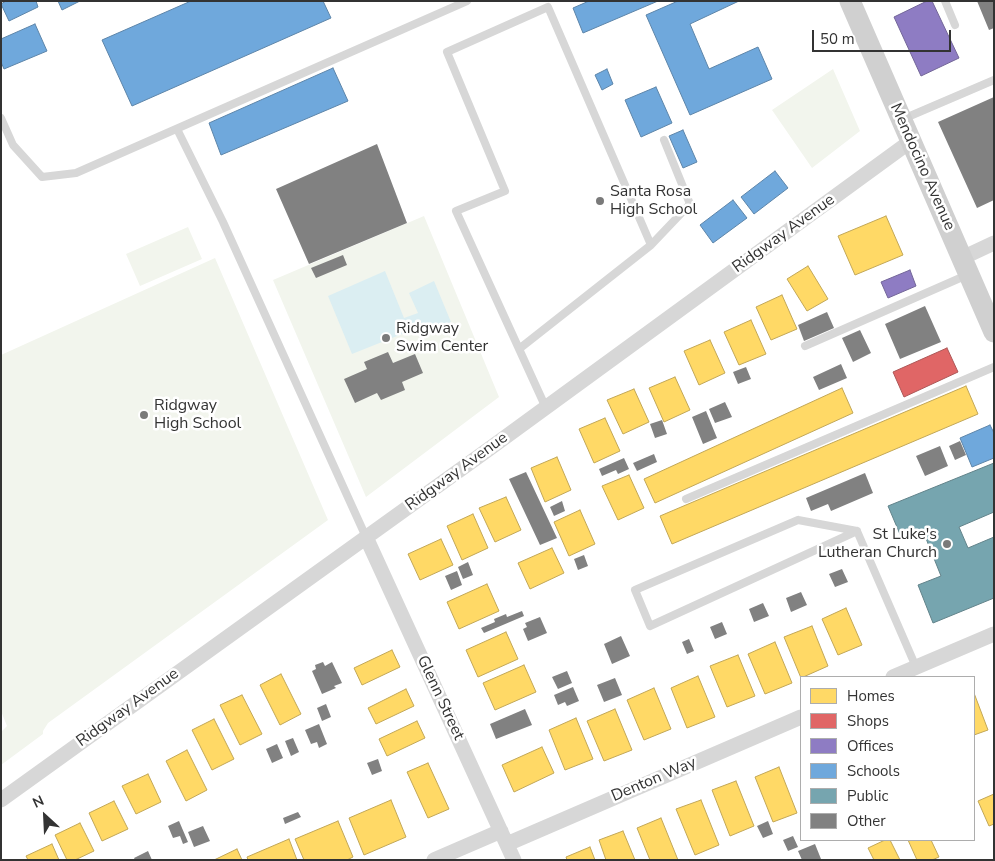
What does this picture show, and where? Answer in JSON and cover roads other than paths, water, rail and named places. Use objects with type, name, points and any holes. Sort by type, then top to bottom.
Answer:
[{"type":"main road","name":"Mendocino Avenue","points":[[850,1],[994,332]]},
{"type":"street","name":"Ridgway Avenue","points":[[1,800],[546,408],[911,141]]},
{"type":"street","points":[[965,266],[994,243]]},
{"type":"street","name":"Glenn Street","points":[[366,537],[514,860]]},
{"type":"street","points":[[895,676],[993,637]]},
{"type":"street","name":"Denton Way","points":[[434,860],[504,837],[800,717]]},
{"type":"lane","points":[[1,118],[13,145],[42,177],[76,173],[467,1]]},
{"type":"lane","points":[[945,1],[955,25]]},
{"type":"lane","points":[[546,408],[456,211],[505,191],[447,52],[548,8],[651,245]]},
{"type":"lane","points":[[902,119],[994,80]]},
{"type":"lane","points":[[177,128],[223,222],[366,537]]},
{"type":"lane","points":[[519,349],[651,245],[690,204],[664,140]]},
{"type":"lane","points":[[805,346],[965,266]]},
{"type":"lane","points":[[686,500],[994,367]]},
{"type":"lane","points":[[798,520],[857,531],[650,626],[635,590],[798,520]]},
{"type":"lane","points":[[857,531],[916,667]]},
{"type":"place","name":"Santa Rosa High School","points":[[600,201]]},
{"type":"place","name":"Ridgway Swim Center","points":[[386,338]]},
{"type":"place","name":"Ridgway High School","points":[[144,415]]},
{"type":"place","name":"St Luke's Lutheran Church","points":[[947,544]]}]
